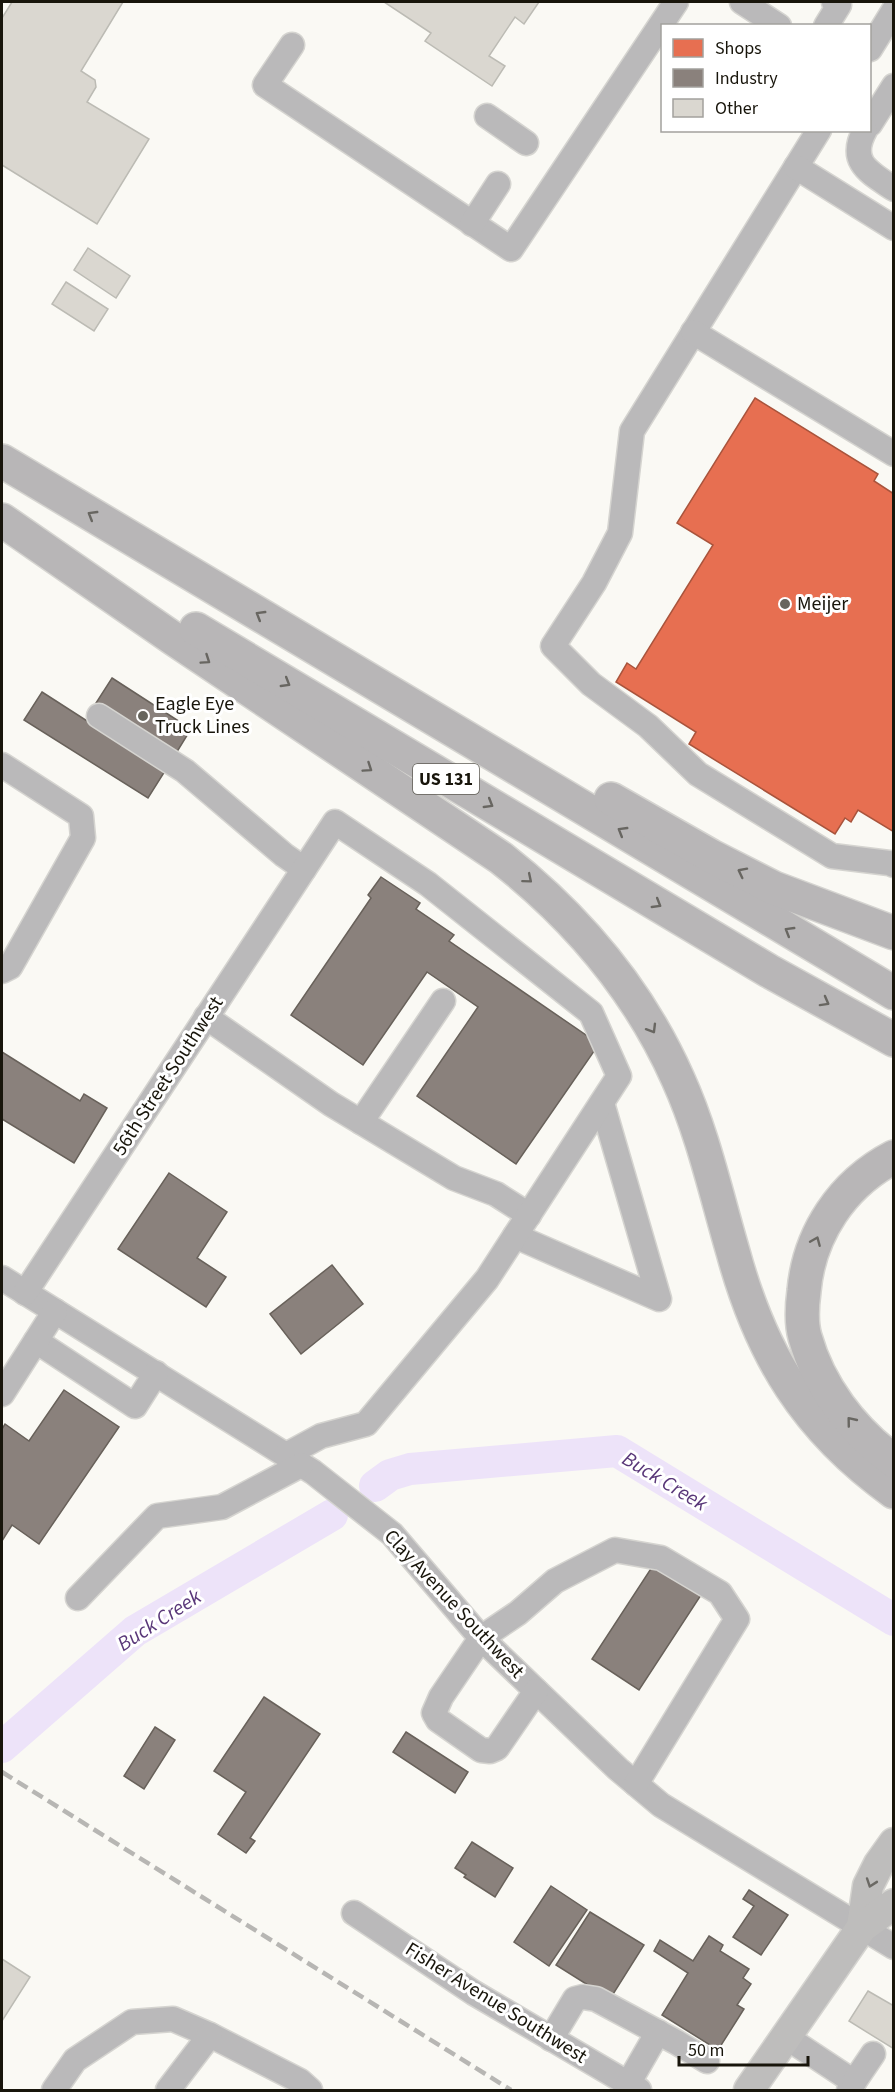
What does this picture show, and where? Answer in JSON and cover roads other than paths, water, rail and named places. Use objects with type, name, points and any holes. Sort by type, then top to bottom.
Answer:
[{"type":"highway","name":"US 131","points":[[2,461],[894,993]]},
{"type":"highway","name":"US 131","points":[[2,512],[759,965],[894,1040]]},
{"type":"highway","points":[[2,520],[165,633],[501,858],[540,890],[577,927],[606,961],[645,1018],[678,1080],[706,1156],[749,1305],[783,1376],[824,1432],[856,1462],[894,1492]]},
{"type":"highway","points":[[382,688],[516,746],[711,856],[764,883],[820,907],[894,933]]},
{"type":"highway","points":[[894,1157],[863,1178],[834,1208],[825,1221],[813,1245],[805,1273],[802,1307],[804,1335],[816,1369],[831,1395],[854,1425],[894,1461]]},
{"type":"main road","points":[[862,1928],[868,1886],[879,1864],[894,1843]]},
{"type":"main road","points":[[750,2091],[862,1928],[894,1904]]},
{"type":"street","points":[[661,24],[676,2]]},
{"type":"street","points":[[742,2],[776,24]]},
{"type":"street","points":[[827,24],[839,5],[834,2]]},
{"type":"street","points":[[871,48],[893,15]]},
{"type":"street","points":[[292,45],[265,86],[511,249],[661,24]]},
{"type":"street","points":[[871,122],[894,86]]},
{"type":"street","points":[[487,116],[526,143]]},
{"type":"street","points":[[818,132],[632,431],[620,533],[594,583],[553,646],[591,684],[648,726],[698,774],[832,856],[894,865]]},
{"type":"street","points":[[865,132],[859,146],[862,164],[869,173],[893,189]]},
{"type":"street","points":[[796,167],[894,228]]},
{"type":"street","points":[[472,224],[498,184]]},
{"type":"street","points":[[693,332],[893,451]]},
{"type":"street","points":[[99,716],[185,771],[284,855],[307,863]]},
{"type":"street","points":[[2,765],[81,816],[83,838],[10,967],[2,971]]},
{"type":"street","name":"56th Street Southwest","points":[[26,1293],[335,822],[428,884],[591,1013],[619,1076],[602,1103]]},
{"type":"street","points":[[361,1122],[443,1001]]},
{"type":"street","points":[[206,1017],[331,1104],[454,1178],[496,1194],[529,1215]]},
{"type":"street","points":[[78,1598],[157,1516],[222,1507],[293,1460],[321,1436],[366,1424],[487,1279],[602,1103]]},
{"type":"street","points":[[515,1236],[659,1299],[602,1103]]},
{"type":"street","name":"Clay Avenue Southwest","points":[[2,1278],[293,1460],[392,1534],[481,1638],[661,1805],[894,1947]]},
{"type":"street","points":[[2,1394],[56,1311]]},
{"type":"street","points":[[36,1341],[135,1406],[156,1373]]},
{"type":"street","points":[[536,1691],[497,1748],[490,1751],[481,1750],[438,1720],[434,1713],[436,1706],[481,1638],[518,1613],[555,1581],[615,1550],[661,1558],[720,1593],[737,1619],[636,1784]]},
{"type":"street","name":"Fisher Avenue Southwest","points":[[354,1913],[474,1993],[634,2087]]},
{"type":"street","points":[[551,2038],[576,1999],[583,1997],[596,1999],[707,2061]]},
{"type":"street","points":[[54,2091],[75,2060],[132,2022],[173,2019],[210,2035],[300,2081],[310,2091]]},
{"type":"street","points":[[634,2087],[658,2032]]},
{"type":"street","points":[[168,2091],[210,2035]]},
{"type":"street","points":[[786,2037],[851,2086],[873,2054]]},
{"type":"waterway","name":"Buck Creek","points":[[375,1486],[390,1475],[410,1469],[617,1451],[894,1620]]},
{"type":"waterway","name":"Buck Creek","points":[[2,1747],[135,1631],[332,1515]]},
{"type":"railway","points":[[2,1772],[511,2090]]},
{"type":"place","name":"Meijer","points":[[785,604]]},
{"type":"place","name":"Eagle Eye Truck Lines","points":[[143,716]]}]
